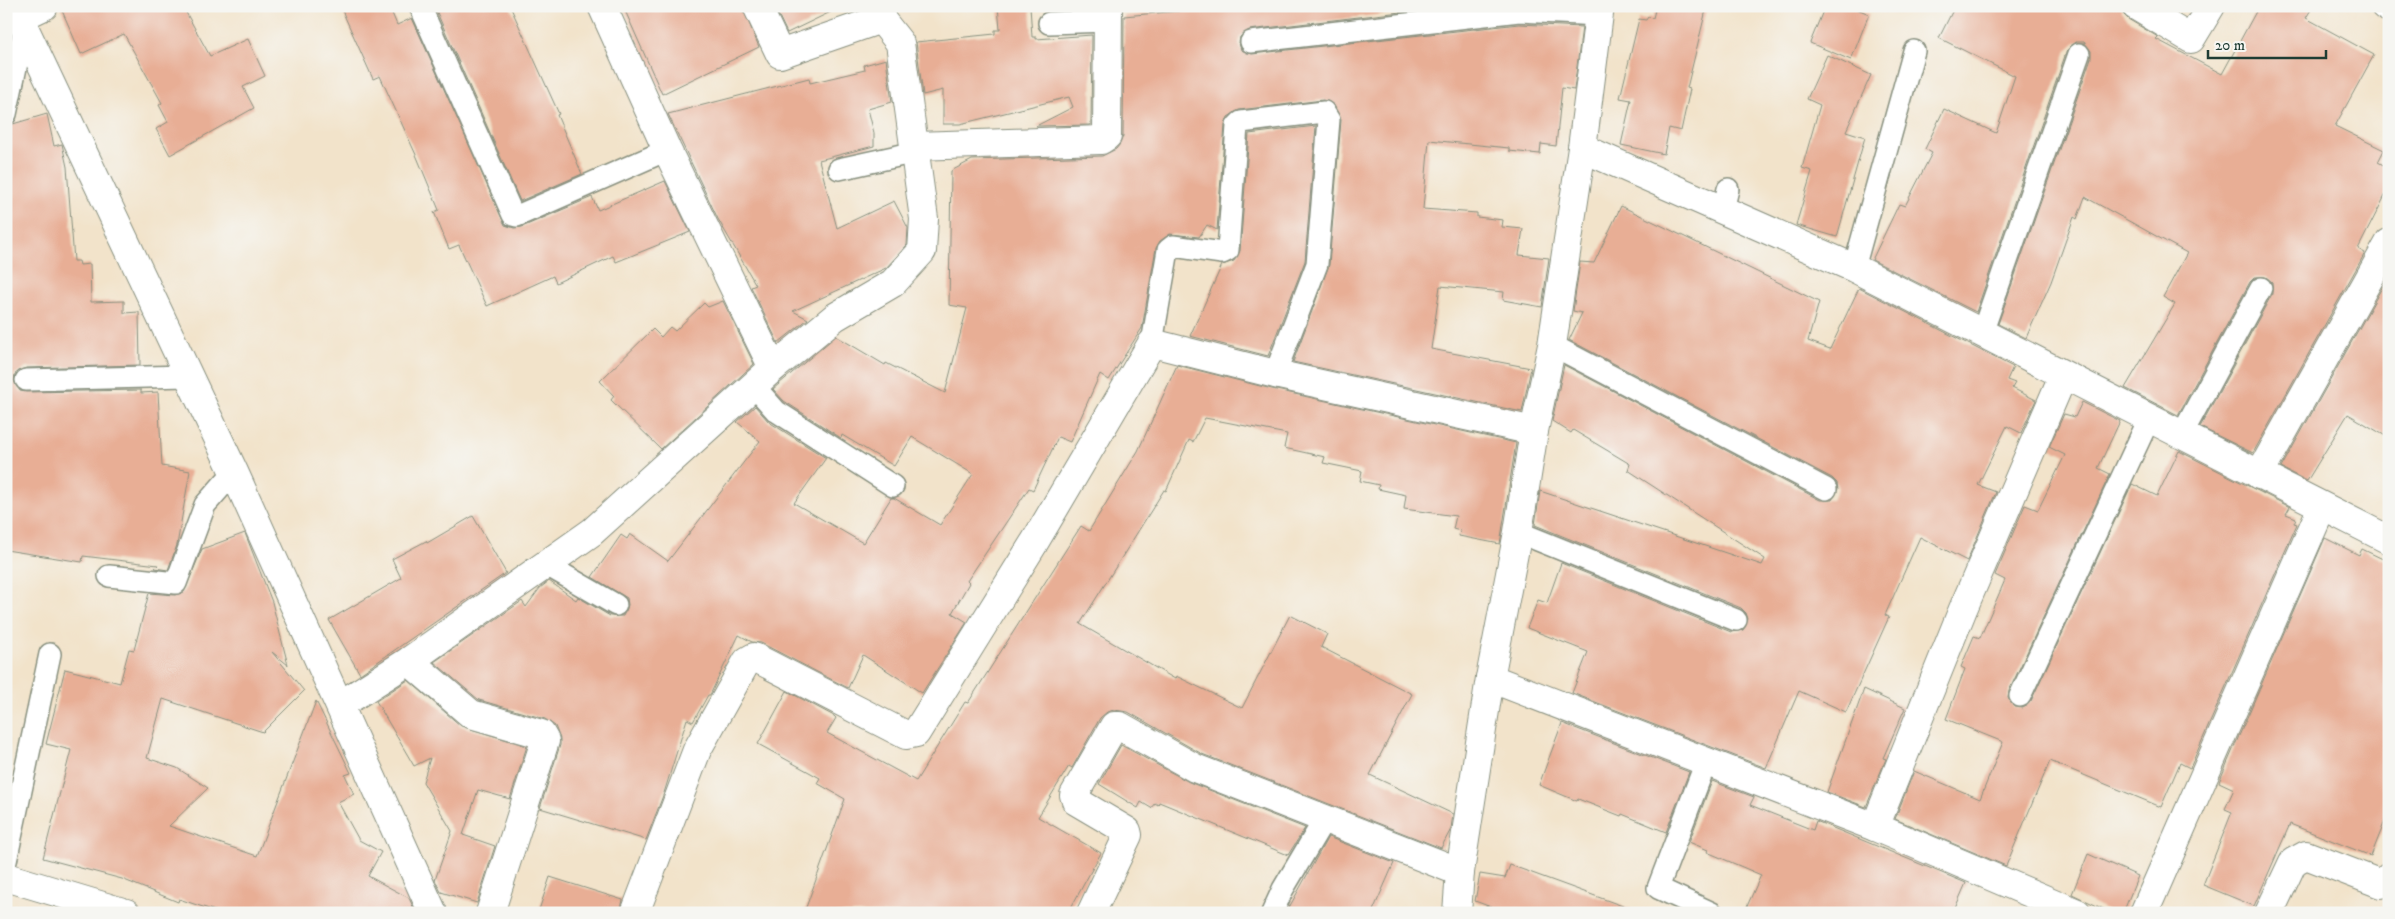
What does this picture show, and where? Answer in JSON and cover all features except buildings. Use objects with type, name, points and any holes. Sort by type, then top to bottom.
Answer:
[{"type":"street","points":[[44,6],[19,18],[234,472],[433,913]]},
{"type":"street","points":[[602,6],[667,150],[764,377]]},
{"type":"street","points":[[340,705],[409,661],[592,532],[764,377],[835,317],[893,284],[922,251],[924,219],[900,43],[881,13],[780,54],[757,6]]},
{"type":"street","points":[[2136,6],[2192,39],[2211,6]]},
{"type":"street","points":[[2385,6],[2389,8]]},
{"type":"street","points":[[1457,913],[1460,872],[1490,678],[1518,532],[1534,431],[1552,346],[1582,148],[1600,11]]},
{"type":"street","points":[[915,149],[1101,140],[1106,136],[1108,13]]},
{"type":"street","points":[[1582,148],[1725,200],[1854,268],[2065,372],[2181,436],[2389,540]]},
{"type":"street","points":[[2259,475],[2389,243]]},
{"type":"street","points":[[635,913],[697,750],[747,661],[754,657],[906,736],[916,732],[1034,543],[1152,343],[1275,374],[1534,431]]},
{"type":"street","points":[[1875,827],[1963,609],[2065,372]]},
{"type":"street","points":[[2144,913],[2322,507]]},
{"type":"street","points":[[409,661],[471,714],[542,734],[545,741],[490,913]]},
{"type":"street","points":[[1490,678],[1875,827],[2077,913]]},
{"type":"street","points":[[1091,913],[1128,835],[1127,831],[1076,801],[1074,795],[1114,726],[1120,726],[1195,768],[1460,872]]},
{"type":"street","points":[[2269,913],[2293,862],[2306,855],[2381,884],[2387,882],[2389,877]]},
{"type":"street","points":[[6,876],[111,911]]},
{"type":"lane","points":[[420,6],[513,215],[517,216],[667,150]]},
{"type":"lane","points":[[1251,42],[1519,11],[1600,11]]},
{"type":"lane","points":[[1049,23],[1108,13]]},
{"type":"lane","points":[[6,114],[19,18]]},
{"type":"lane","points":[[1854,268],[1914,51]]},
{"type":"lane","points":[[1982,332],[2078,54]]},
{"type":"lane","points":[[1152,343],[1168,250],[1173,246],[1222,253],[1228,250],[1237,126],[1242,122],[1324,112],[1329,120],[1317,264],[1275,374]]},
{"type":"lane","points":[[839,169],[915,149]]},
{"type":"lane","points":[[2181,436],[2261,288]]},
{"type":"lane","points":[[1552,346],[1826,488]]},
{"type":"lane","points":[[26,380],[187,376]]},
{"type":"lane","points":[[764,377],[776,411],[894,486]]},
{"type":"lane","points":[[2020,696],[2149,419]]},
{"type":"lane","points":[[109,576],[176,583],[205,505],[234,472]]},
{"type":"lane","points":[[1518,532],[1736,620]]},
{"type":"lane","points":[[545,564],[616,605]]},
{"type":"lane","points":[[6,861],[50,654]]},
{"type":"lane","points":[[1706,762],[1658,888],[1712,913]]},
{"type":"lane","points":[[1272,913],[1283,889],[1324,820]]}]
